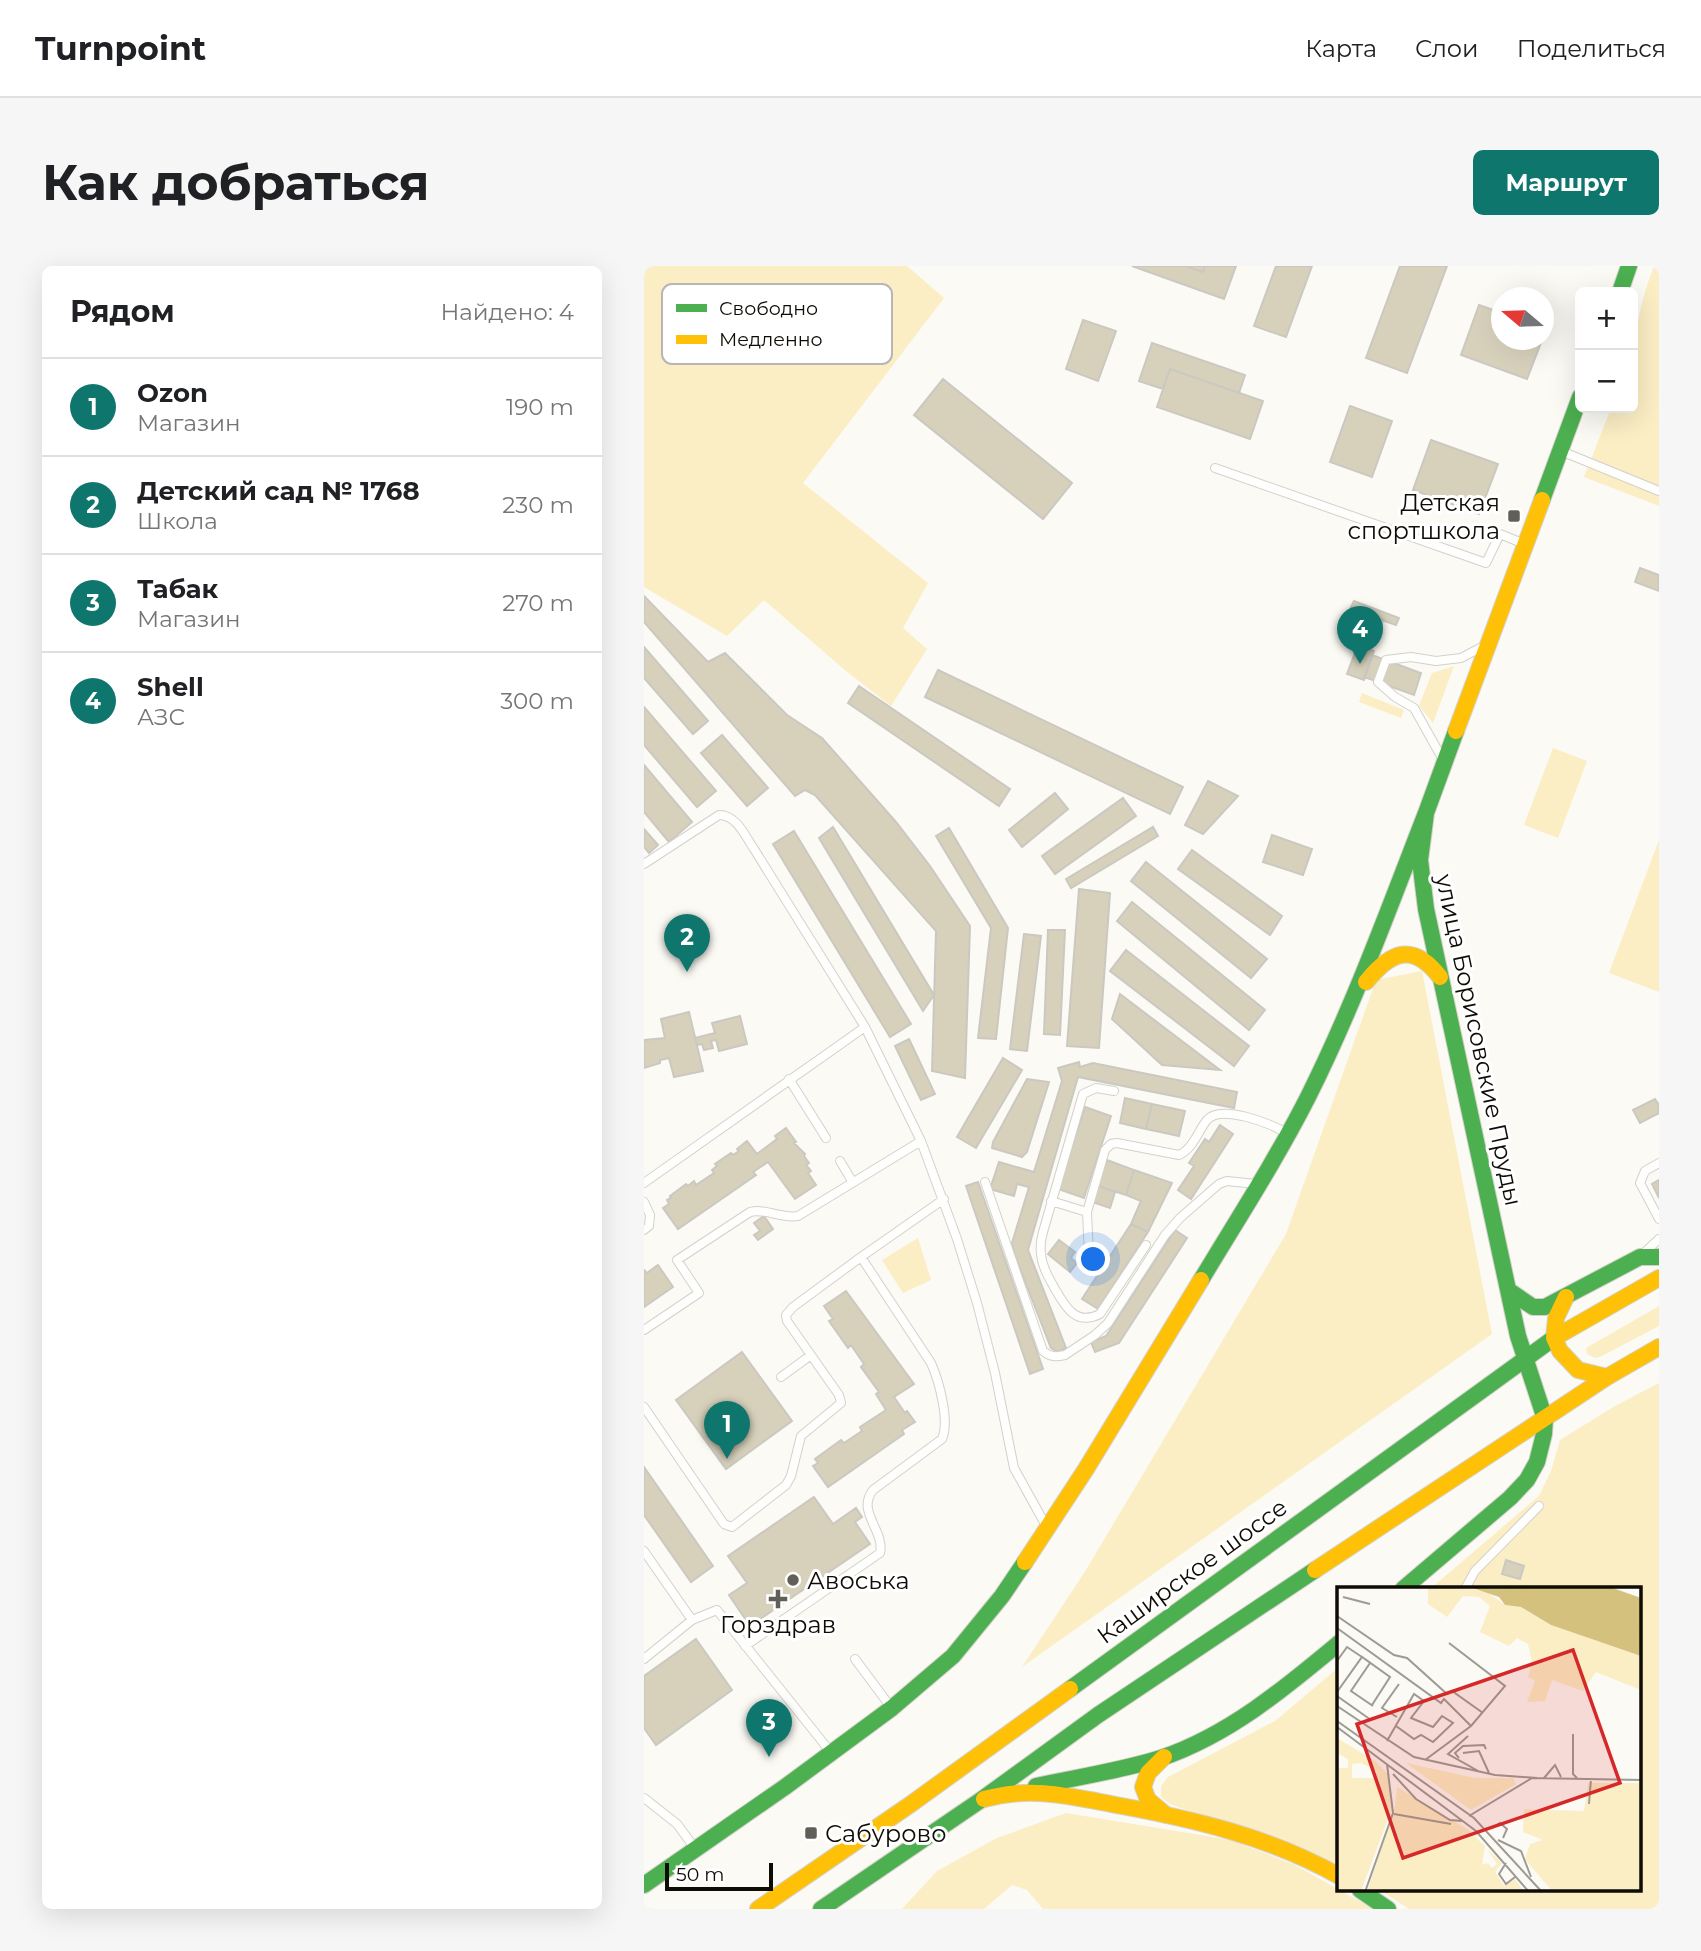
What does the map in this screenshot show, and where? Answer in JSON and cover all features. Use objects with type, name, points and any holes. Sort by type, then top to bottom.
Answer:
[{"type":"main road","points":[[1622,287],[1629,266]]},
{"type":"main road","name":"улица Борисовские Пруды","points":[[1545,1419],[1525,1358],[1508,1290],[1426,909],[1420,860],[1426,813],[1575,410]]},
{"type":"main road","points":[[644,1885],[892,1708],[953,1656],[1002,1596],[1093,1457],[1289,1134],[1312,1091],[1350,1004],[1426,813]]},
{"type":"main road","points":[[1350,1004],[1375,969],[1395,955],[1416,955],[1430,961],[1442,980]]},
{"type":"main road","points":[[1508,1290],[1533,1307],[1545,1307],[1640,1258],[1659,1257]]},
{"type":"main road","name":"Каширское шоссе","points":[[758,1909],[911,1804],[1525,1358],[1554,1338],[1659,1278]]},
{"type":"main road","points":[[1566,1297],[1556,1318],[1554,1338],[1560,1351],[1578,1370],[1607,1377]]},
{"type":"main road","points":[[821,1909],[981,1800],[1098,1715],[1607,1377],[1659,1347]]},
{"type":"main road","points":[[1405,1587],[1510,1498],[1527,1480],[1537,1462],[1545,1434],[1545,1419]]},
{"type":"main road","points":[[981,1800],[1164,1757],[1212,1734],[1248,1712],[1291,1683],[1337,1645]]},
{"type":"main road","points":[[1164,1757],[1142,1781],[1142,1789],[1152,1805],[1166,1815]]},
{"type":"main road","points":[[1009,1792],[1072,1797],[1166,1815],[1254,1839],[1337,1871]]},
{"type":"main road","points":[[1363,1892],[1388,1909]]},
{"type":"lane","points":[[1560,451],[1659,491]]},
{"type":"lane","points":[[1215,468],[1486,563],[1500,534],[1525,544]]},
{"type":"lane","points":[[1444,762],[1414,708],[1395,697],[1378,682],[1385,660],[1411,657],[1436,661],[1461,658],[1488,644]]},
{"type":"lane","points":[[644,864],[719,815],[730,817],[754,849],[865,1027],[921,1140],[944,1199],[977,1303],[995,1373],[1014,1468],[1047,1527]]},
{"type":"lane","points":[[644,1183],[865,1027]]},
{"type":"lane","points":[[789,1079],[826,1138]]},
{"type":"lane","points":[[1114,1091],[1096,1087],[1083,1094],[1040,1244],[1042,1263],[1066,1309],[1076,1316],[1090,1318],[1100,1314],[1146,1245]]},
{"type":"lane","points":[[1089,1256],[1087,1212],[1105,1150],[1111,1144],[1180,1155],[1189,1148],[1208,1119],[1219,1113],[1263,1121],[1289,1134]]},
{"type":"lane","points":[[644,1331],[699,1293],[677,1260],[750,1212],[798,1216],[921,1140]]},
{"type":"lane","points":[[840,1161],[852,1181]]},
{"type":"lane","points":[[1659,1163],[1645,1171],[1640,1183],[1659,1219]]},
{"type":"lane","points":[[985,1182],[1043,1351],[1058,1357],[1104,1328],[1170,1228],[1213,1188],[1227,1181],[1259,1184]]},
{"type":"lane","points":[[644,1407],[724,1524],[732,1527],[786,1485],[791,1476],[801,1436],[841,1402],[839,1395],[786,1318],[788,1312],[944,1199]]},
{"type":"lane","points":[[1051,1201],[1087,1212]]},
{"type":"lane","points":[[644,1202],[650,1215],[649,1226],[644,1230]]},
{"type":"lane","points":[[1640,1258],[1659,1239]]},
{"type":"lane","points":[[746,1646],[880,1553],[881,1544],[866,1508],[868,1497],[873,1490],[936,1444],[945,1432],[937,1376],[931,1363],[861,1257]]},
{"type":"lane","points":[[781,1377],[811,1355]]},
{"type":"lane","points":[[1466,1587],[1475,1571],[1539,1506]]},
{"type":"lane","points":[[644,1551],[692,1620]]},
{"type":"lane","points":[[644,1659],[692,1620],[716,1610],[831,1752]]},
{"type":"lane","points":[[855,1659],[892,1708]]},
{"type":"lane","points":[[646,1804],[677,1824],[695,1849]]},
{"type":"shaded area","points":[[644,266],[907,266],[944,298],[803,483],[928,583],[903,628],[927,649],[891,706],[764,600],[727,636],[644,587]]},
{"type":"shaded area","points":[[1654,266],[1659,266],[1659,506],[1584,477],[1609,413],[1638,413],[1638,325]]},
{"type":"shaded area","points":[[1454,666],[1433,723],[1419,706],[1432,673]]},
{"type":"shaded area","points":[[1362,693],[1404,710],[1401,718],[1359,702]]},
{"type":"shaded area","points":[[1553,748],[1587,761],[1558,838],[1524,825]]},
{"type":"shaded area","points":[[1659,840],[1659,992],[1609,973]]},
{"type":"shaded area","points":[[1422,971],[1492,1334],[1022,1667],[1086,1570],[1286,1234],[1376,980]]},
{"type":"shaded area","points":[[918,1238],[931,1280],[903,1293],[882,1260]]},
{"type":"shaded area","points":[[1659,1306],[1659,1326],[1600,1357],[1587,1354],[1586,1348]]},
{"type":"shaded area","points":[[1659,1383],[1659,1909],[1409,1909],[1383,1892],[1642,1892],[1642,1587],[1432,1587],[1539,1496],[1551,1471],[1560,1440]]},
{"type":"shaded area","points":[[1337,1669],[1337,1865],[1170,1804],[1161,1797],[1161,1786],[1168,1777],[1275,1721]]},
{"type":"shaded area","points":[[1066,1813],[1231,1840],[1295,1865],[1337,1889],[1337,1892],[1343,1892],[1373,1909],[1043,1909],[1027,1890],[1012,1885],[984,1909],[902,1909],[937,1871],[997,1838]]},
{"type":"building","points":[[1132,266],[1185,266],[1203,272],[1205,266],[1236,266],[1224,299]]},
{"type":"building","points":[[1185,266],[1205,266],[1203,272]]},
{"type":"building","points":[[1276,266],[1312,266],[1286,337],[1254,326]]},
{"type":"building","points":[[1400,266],[1447,266],[1407,373],[1366,358]]},
{"type":"building","points":[[1479,305],[1491,309],[1491,350],[1538,350],[1527,379],[1461,355]]},
{"type":"building","points":[[1083,320],[1116,331],[1098,381],[1066,369]]},
{"type":"building","points":[[1152,343],[1245,375],[1239,393],[1170,369],[1163,389],[1139,381]]},
{"type":"building","points":[[1170,369],[1263,401],[1250,439],[1157,407]]},
{"type":"building","points":[[943,379],[1072,483],[1043,519],[914,415]]},
{"type":"building","points":[[1350,406],[1392,421],[1372,477],[1330,462]]},
{"type":"building","points":[[1431,440],[1498,464],[1479,514],[1413,490]]},
{"type":"building","points":[[1640,568],[1659,575],[1659,591],[1635,582]]},
{"type":"building","points":[[644,596],[708,662],[725,653],[787,715],[822,738],[896,822],[930,866],[970,926],[965,1078],[932,1071],[936,931],[815,795],[805,790],[795,796],[644,622]]},
{"type":"building","points":[[1354,601],[1399,618],[1396,625],[1350,609]]},
{"type":"building","points":[[1359,611],[1383,620],[1376,641],[1351,632]]},
{"type":"building","points":[[1358,645],[1374,651],[1364,680],[1347,674]]},
{"type":"building","points":[[644,647],[708,721],[693,734],[644,678]]},
{"type":"building","points":[[1372,655],[1421,673],[1414,695],[1364,677]]},
{"type":"building","points":[[938,670],[1183,787],[1170,814],[925,697]]},
{"type":"building","points":[[859,686],[1010,789],[999,806],[848,703]]},
{"type":"building","points":[[644,707],[716,791],[697,807],[644,745]]},
{"type":"building","points":[[722,735],[768,788],[747,806],[701,753]]},
{"type":"building","points":[[644,765],[692,822],[669,842],[644,812]]},
{"type":"building","points":[[1208,781],[1238,796],[1203,834],[1185,825]]},
{"type":"building","points":[[1055,793],[1068,809],[1022,847],[1009,830]]},
{"type":"building","points":[[1123,798],[1136,816],[1055,874],[1042,856]]},
{"type":"building","points":[[833,827],[934,995],[923,1011],[819,838]]},
{"type":"building","points":[[1153,827],[1158,836],[1071,888],[1066,879]]},
{"type":"building","points":[[949,828],[1008,928],[996,1039],[978,1038],[991,928],[936,836]]},
{"type":"building","points":[[644,829],[658,845],[649,853],[644,847]]},
{"type":"building","points":[[794,831],[911,1024],[890,1037],[773,844]]},
{"type":"building","points":[[1272,835],[1312,849],[1303,875],[1263,862]]},
{"type":"building","points":[[1192,850],[1282,916],[1270,935],[1178,869]]},
{"type":"building","points":[[1146,862],[1267,959],[1251,978],[1131,881]]},
{"type":"building","points":[[1079,889],[1110,893],[1099,1048],[1067,1046]]},
{"type":"building","points":[[1132,902],[1265,1010],[1249,1030],[1117,921]]},
{"type":"building","points":[[1048,930],[1065,930],[1060,1035],[1044,1034]]},
{"type":"building","points":[[1024,934],[1041,936],[1027,1051],[1010,1049]]},
{"type":"building","points":[[1126,950],[1249,1046],[1234,1066],[1110,971]]},
{"type":"building","points":[[1120,994],[1220,1070],[1162,1065],[1112,1019]]},
{"type":"building","points":[[689,1012],[703,1071],[674,1077],[669,1058],[644,1068],[644,1040],[665,1038],[661,1019]]},
{"type":"building","points":[[740,1016],[747,1044],[719,1051],[716,1040],[711,1041],[713,1048],[704,1050],[702,1044],[697,1045],[695,1038],[715,1033],[712,1023]]},
{"type":"building","points":[[909,1039],[935,1094],[921,1100],[895,1046]]},
{"type":"building","points":[[1003,1058],[1022,1070],[976,1148],[957,1137]]},
{"type":"building","points":[[1079,1062],[1080,1067],[1093,1063],[1237,1092],[1234,1108],[1078,1077],[1028,1250],[1066,1348],[1058,1352],[1051,1348],[1012,1243],[1029,1187],[1017,1184],[1014,1196],[990,1189],[999,1162],[1034,1172],[1062,1081],[1058,1068]]},
{"type":"building","points":[[1027,1079],[1049,1082],[1027,1152],[1022,1157],[992,1148]]},
{"type":"building","points":[[1125,1098],[1152,1104],[1146,1129],[1120,1123]]},
{"type":"building","points":[[1655,1099],[1659,1105],[1659,1113],[1640,1123],[1633,1110]]},
{"type":"building","points":[[1152,1104],[1185,1111],[1179,1136],[1146,1129]]},
{"type":"building","points":[[1085,1107],[1111,1116],[1084,1198],[1058,1189]]},
{"type":"building","points":[[1220,1125],[1233,1134],[1191,1199],[1178,1190],[1194,1166],[1189,1163],[1205,1139],[1209,1142]]},
{"type":"building","points":[[786,1128],[796,1142],[794,1143],[805,1154],[809,1163],[806,1165],[811,1171],[808,1173],[816,1185],[795,1199],[768,1162],[753,1172],[756,1175],[678,1229],[663,1208],[669,1204],[667,1200],[670,1196],[686,1184],[688,1186],[694,1181],[696,1185],[714,1173],[712,1170],[717,1166],[715,1164],[739,1151],[737,1149],[747,1141],[757,1154],[777,1139],[775,1136]]},
{"type":"building","points":[[1107,1160],[1134,1170],[1126,1195],[1098,1186]]},
{"type":"building","points":[[1134,1170],[1172,1183],[1148,1232],[1131,1224],[1141,1201],[1126,1195]]},
{"type":"building","points":[[1659,1180],[1659,1198],[1652,1184]]},
{"type":"building","points":[[978,1182],[1043,1369],[1030,1374],[966,1186]]},
{"type":"building","points":[[1098,1186],[1115,1192],[1110,1208],[1092,1202]]},
{"type":"building","points":[[764,1216],[773,1229],[758,1240],[754,1235],[760,1231],[754,1223]]},
{"type":"building","points":[[1131,1224],[1148,1232],[1098,1309],[1082,1299]]},
{"type":"building","points":[[1175,1230],[1187,1238],[1119,1343],[1095,1352],[1091,1342],[1106,1336]]},
{"type":"building","points":[[1059,1240],[1075,1252],[1071,1258],[1077,1263],[1070,1272],[1048,1254]]},
{"type":"building","points":[[658,1265],[673,1287],[644,1307],[644,1270],[647,1273]]},
{"type":"building","points":[[846,1291],[914,1384],[894,1397],[915,1422],[902,1430],[904,1434],[828,1487],[813,1466],[818,1463],[815,1459],[841,1440],[844,1443],[862,1431],[860,1427],[886,1410],[876,1394],[879,1392],[861,1367],[864,1364],[851,1345],[848,1348],[829,1321],[833,1319],[824,1306]]},
{"type":"building","points":[[742,1352],[792,1421],[726,1469],[676,1400]]},
{"type":"building","points":[[644,1467],[713,1566],[691,1582],[644,1515]]},
{"type":"building","points":[[814,1497],[833,1524],[856,1508],[862,1517],[855,1522],[870,1544],[750,1626],[729,1595],[747,1583],[728,1556]]},
{"type":"building","points":[[1506,1560],[1524,1566],[1520,1579],[1502,1574]]},
{"type":"building","points":[[696,1639],[732,1690],[656,1745],[644,1728],[644,1676]]},
{"type":"traffic: fast","points":[[1622,287],[1629,266]]},
{"type":"traffic: fast","points":[[1542,500],[1575,411]]},
{"type":"traffic: fast","points":[[1405,1587],[1510,1498],[1527,1480],[1537,1462],[1545,1419],[1518,1336],[1426,909],[1420,860],[1426,813],[1456,731]]},
{"type":"traffic: fast","points":[[1201,1280],[1283,1144],[1325,1062],[1426,813]]},
{"type":"traffic: fast","points":[[1508,1290],[1533,1307],[1545,1307],[1640,1257],[1659,1257]]},
{"type":"traffic: fast","points":[[1070,1689],[1554,1338]]},
{"type":"traffic: fast","points":[[644,1885],[785,1787],[892,1708],[953,1656],[1002,1596],[1025,1562]]},
{"type":"traffic: fast","points":[[821,1909],[981,1800],[1098,1715],[1315,1570]]},
{"type":"traffic: fast","points":[[1036,1786],[1130,1767],[1161,1758],[1210,1737],[1255,1709],[1337,1645]]},
{"type":"traffic: fast","points":[[1363,1892],[1388,1909]]},
{"type":"traffic: slow","points":[[1456,731],[1542,500]]},
{"type":"traffic: slow","points":[[1366,982],[1384,963],[1402,955],[1421,959],[1440,977]]},
{"type":"traffic: slow","points":[[1554,1338],[1659,1278]]},
{"type":"traffic: slow","points":[[1025,1562],[1086,1469],[1201,1280]]},
{"type":"traffic: slow","points":[[1566,1297],[1556,1318],[1554,1338],[1560,1351],[1578,1370],[1607,1377]]},
{"type":"traffic: slow","points":[[1315,1570],[1607,1377],[1659,1347]]},
{"type":"traffic: slow","points":[[758,1909],[911,1804],[1070,1689]]},
{"type":"traffic: slow","points":[[1164,1757],[1148,1773],[1143,1787],[1148,1800],[1166,1815]]},
{"type":"traffic: slow","points":[[984,1799],[1018,1793],[1050,1794],[1174,1817],[1258,1840],[1286,1850],[1337,1875]]},
{"type":"place","name":"Детская спортшкола","points":[[1514,516]]},
{"type":"place","name":"Shell","points":[[1360,664]]},
{"type":"place","name":"Детский сад № 1768","points":[[687,972]]},
{"type":"place","name":"Ozon","points":[[727,1459]]},
{"type":"place","name":"Авоська","points":[[793,1580]]},
{"type":"place","name":"Горздрав","points":[[778,1599]]},
{"type":"place","name":"Табак","points":[[769,1757]]},
{"type":"place","name":"Сабурово","points":[[811,1833]]}]
